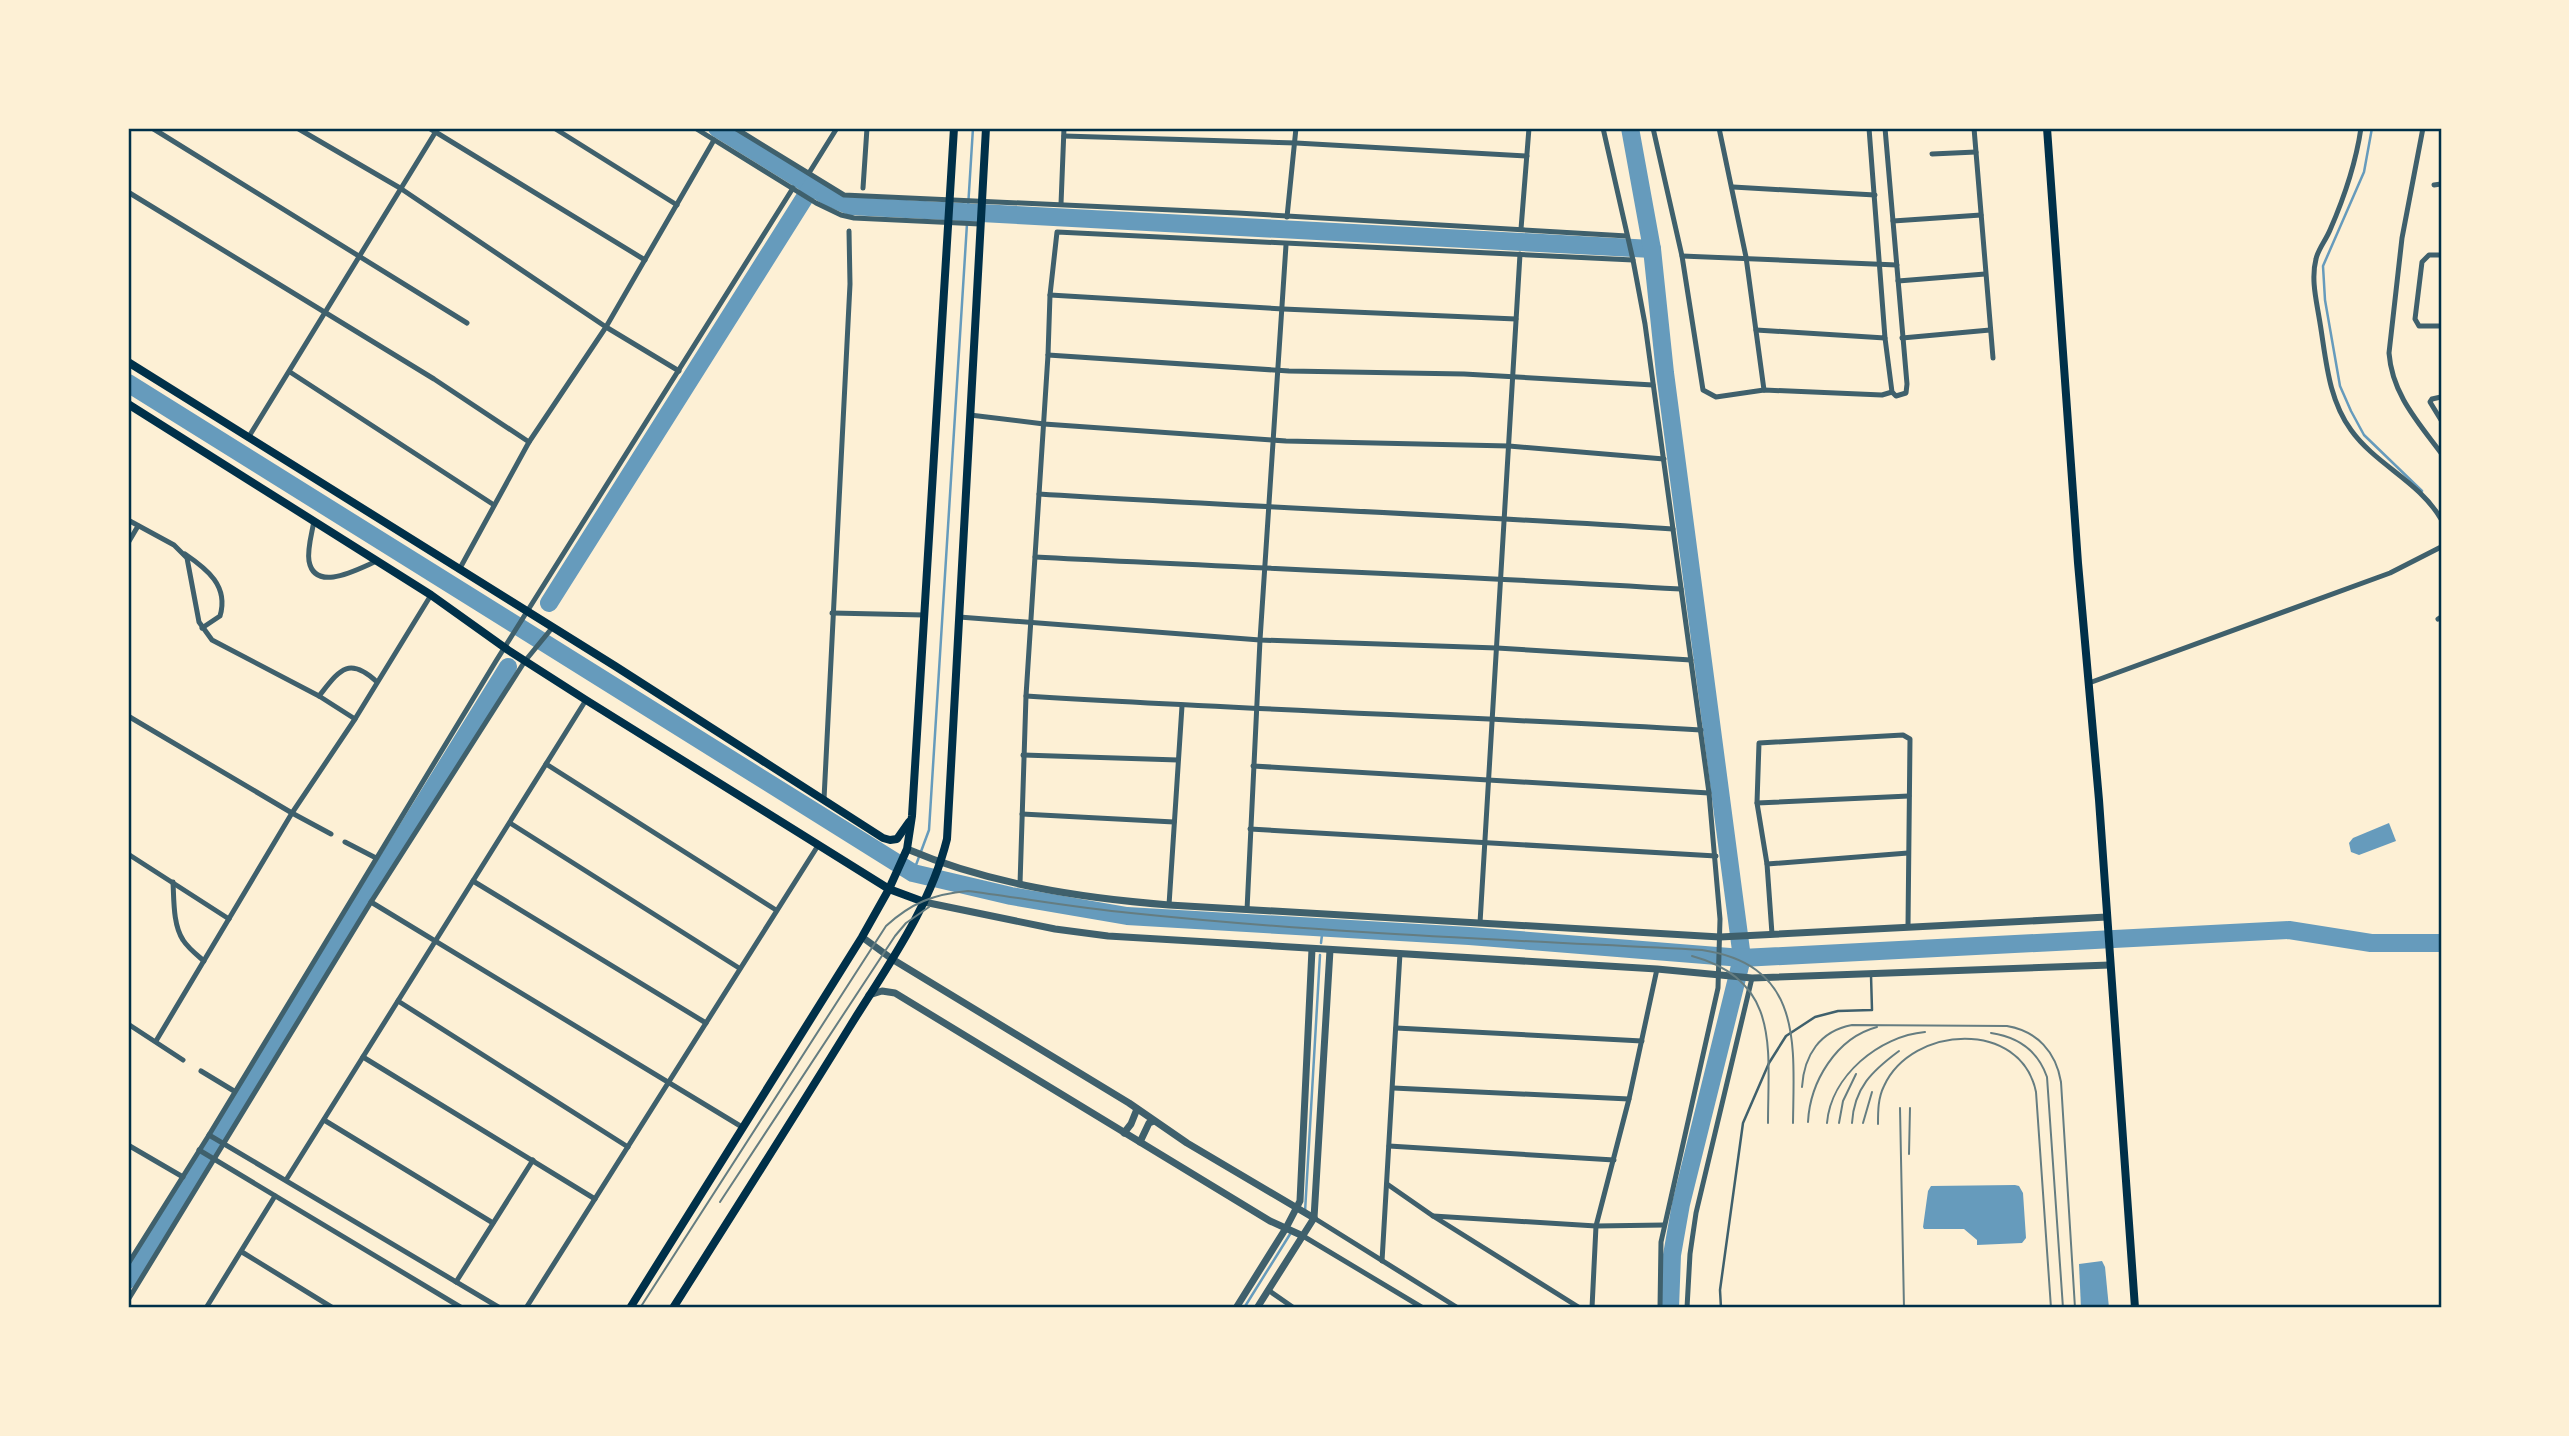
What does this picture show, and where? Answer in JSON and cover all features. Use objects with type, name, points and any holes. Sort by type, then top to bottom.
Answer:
[{"type":"main road","points":[[630,1308],[862,937],[902,860],[910,851],[952,199],[954,128]]},
{"type":"main road","points":[[673,1308],[892,959],[924,902],[940,866],[947,839],[986,128]]},
{"type":"main road","points":[[2047,128],[2060,333],[2107,920],[2134,1308]]},
{"type":"main road","points":[[128,362],[527,615],[890,840],[897,839],[912,816]]},
{"type":"main road","points":[[128,404],[431,595],[586,701],[889,889],[924,902]]},
{"type":"street","points":[[152,128],[467,323]]},
{"type":"street","points":[[297,128],[400,188],[606,327],[679,371]]},
{"type":"street","points":[[554,128],[677,205]]},
{"type":"street","points":[[695,128],[829,210],[854,218],[979,222]]},
{"type":"street","points":[[735,128],[845,195],[1061,204],[1627,237]]},
{"type":"street","points":[[809,173],[837,128]]},
{"type":"street","points":[[863,188],[866,128]]},
{"type":"street","points":[[1061,204],[1064,128]]},
{"type":"street","points":[[1287,217],[1296,128]]},
{"type":"street","points":[[1521,229],[1529,128]]},
{"type":"street","points":[[1603,128],[1633,259],[1664,460],[1709,793],[1716,856],[1722,976],[1664,1225],[1659,1258],[1660,1308]]},
{"type":"street","points":[[1653,128],[1682,256],[1703,390],[1716,397],[1764,390],[1882,395],[1892,392],[1900,396],[1906,393],[1885,128]]},
{"type":"street","points":[[1719,128],[1746,257],[1764,390]]},
{"type":"street","points":[[1869,128],[1885,338],[1892,392]]},
{"type":"street","points":[[1974,128],[1993,358]]},
{"type":"street","points":[[2361,128],[2358,148],[2338,210],[2315,261],[2315,295],[2330,382],[2339,410],[2352,431],[2390,469],[2409,481],[2441,519]]},
{"type":"street","points":[[2423,128],[2402,237],[2389,353],[2394,381],[2402,400],[2441,453]]},
{"type":"street","points":[[248,438],[434,129],[645,260]]},
{"type":"street","points":[[1064,135],[1296,143],[1527,156]]},
{"type":"street","points":[[459,570],[529,442],[606,327],[714,140]]},
{"type":"street","points":[[1932,154],[1976,152]]},
{"type":"street","points":[[1733,187],[1875,195]]},
{"type":"street","points":[[128,1264],[201,1151],[234,1091],[496,661],[794,189]]},
{"type":"street","points":[[128,192],[434,379],[529,442]]},
{"type":"street","points":[[1894,221],[1981,215]]},
{"type":"street","points":[[824,799],[850,284],[849,231]]},
{"type":"street","points":[[1020,884],[1026,696],[1050,295],[1057,232],[1286,245],[1633,259]]},
{"type":"street","points":[[1247,910],[1259,640],[1286,245]]},
{"type":"street","points":[[1480,923],[1520,254]]},
{"type":"street","points":[[2441,255],[2425,257],[2418,286],[2416,323],[2422,326],[2441,326]]},
{"type":"street","points":[[1682,256],[1897,265]]},
{"type":"street","points":[[1898,281],[1985,274]]},
{"type":"street","points":[[1050,295],[1516,319]]},
{"type":"street","points":[[1756,330],[1885,338]]},
{"type":"street","points":[[1902,338],[1990,330]]},
{"type":"street","points":[[1048,355],[1278,370],[1513,377],[1653,386]]},
{"type":"street","points":[[290,372],[494,505]]},
{"type":"street","points":[[2441,397],[2430,402],[2441,420]]},
{"type":"street","points":[[970,415],[1044,424],[1273,440],[1509,446],[1664,460]]},
{"type":"street","points":[[1039,494],[1673,529]]},
{"type":"street","points":[[128,520],[207,569],[219,585],[223,602],[220,616],[202,628]]},
{"type":"street","points":[[314,521],[308,556],[312,570],[318,575],[326,578],[342,576],[377,561]]},
{"type":"street","points":[[128,543],[138,526]]},
{"type":"street","points":[[2089,683],[2400,569],[2441,547]]},
{"type":"street","points":[[182,552],[188,563],[197,615],[202,628],[212,640],[318,696],[355,719]]},
{"type":"street","points":[[1035,557],[1681,589]]},
{"type":"street","points":[[156,1041],[292,813],[355,719],[431,595]]},
{"type":"street","points":[[832,613],[925,615]]},
{"type":"street","points":[[959,617],[1259,640],[1497,648],[1691,660]]},
{"type":"street","points":[[128,1300],[371,902],[526,658],[549,628]]},
{"type":"street","points":[[318,696],[335,676],[346,668],[361,669],[377,682]]},
{"type":"street","points":[[1026,696],[1182,706],[1493,718],[1701,730]]},
{"type":"street","points":[[286,1180],[586,701]]},
{"type":"street","points":[[1169,905],[1182,706]]},
{"type":"street","points":[[128,716],[331,834]]},
{"type":"street","points":[[1772,934],[1757,803],[1759,743],[1907,736],[1910,739],[1908,927]]},
{"type":"street","points":[[1023,755],[1178,760]]},
{"type":"street","points":[[546,764],[776,910]]},
{"type":"street","points":[[1253,766],[1709,793]]},
{"type":"street","points":[[1757,803],[1909,796]]},
{"type":"street","points":[[1022,814],[1174,822]]},
{"type":"street","points":[[510,823],[739,968]]},
{"type":"street","points":[[1250,829],[1716,856]]},
{"type":"street","points":[[345,842],[376,858]]},
{"type":"street","points":[[526,1308],[819,844]]},
{"type":"street","points":[[910,851],[929,858],[940,866],[1104,899],[1720,940],[1752,935],[2107,920]]},
{"type":"street","points":[[1766,864],[1908,853]]},
{"type":"street","points":[[128,854],[229,919]]},
{"type":"street","points":[[473,881],[706,1023]]},
{"type":"street","points":[[173,882],[180,935],[204,961]]},
{"type":"street","points":[[371,902],[742,1128]]},
{"type":"street","points":[[924,902],[1081,933],[1657,969],[1741,978],[1871,975],[2110,961]]},
{"type":"street","points":[[862,937],[892,959],[1458,1308]]},
{"type":"street","points":[[1236,1308],[1300,1201],[1312,948]]},
{"type":"street","points":[[1257,1308],[1314,1218],[1329,950]]},
{"type":"street","points":[[1382,1261],[1400,953]]},
{"type":"street","points":[[1592,1308],[1596,1226],[1629,1099],[1657,969]]},
{"type":"street","points":[[1687,1308],[1690,1254],[1696,1213],[1752,978]]},
{"type":"street","points":[[869,995],[883,991],[895,993],[1140,1142],[1423,1308]]},
{"type":"street","points":[[398,1002],[628,1147]]},
{"type":"street","points":[[128,1024],[183,1060]]},
{"type":"street","points":[[1396,1028],[1642,1041]]},
{"type":"street","points":[[363,1057],[595,1199]]},
{"type":"street","points":[[201,1071],[234,1091]]},
{"type":"street","points":[[1393,1088],[1629,1099]]},
{"type":"street","points":[[1124,1132],[1138,1109]]},
{"type":"street","points":[[324,1119],[493,1223]]},
{"type":"street","points":[[1140,1142],[1149,1123],[1154,1121]]},
{"type":"street","points":[[210,1136],[500,1308]]},
{"type":"street","points":[[128,1145],[184,1175]]},
{"type":"street","points":[[1389,1146],[1614,1160]]},
{"type":"street","points":[[201,1151],[462,1308]]},
{"type":"street","points":[[456,1282],[533,1160]]},
{"type":"street","points":[[1387,1184],[1580,1308]]},
{"type":"street","points":[[206,1308],[275,1196]]},
{"type":"street","points":[[1433,1216],[1596,1226],[1664,1225]]},
{"type":"street","points":[[242,1252],[334,1308]]},
{"type":"street","points":[[1268,1290],[1294,1308]]},
{"type":"lane","points":[[1721,1308],[1720,1290],[1743,1123],[1769,1063],[1786,1035],[1815,1017],[1838,1011],[1872,1010],[1871,975]]},
{"type":"water","points":[[2389,823],[2396,841],[2359,855],[2351,852],[2349,843],[2353,838]]},
{"type":"water","points":[[1931,1186],[2019,1186],[2023,1193],[2026,1238],[2022,1243],[1977,1245],[1977,1240],[1964,1229],[1923,1227]]},
{"type":"water","points":[[2102,1261],[2109,1308],[2081,1308],[2079,1264]]},
{"type":"waterway","points":[[717,128],[830,198],[850,206],[1652,249]]},
{"type":"waterway","points":[[913,873],[929,830],[973,128]]},
{"type":"waterway","points":[[1630,128],[1652,249],[1665,373],[1742,958],[1681,1204],[1672,1255],[1670,1308]]},
{"type":"waterway","points":[[2372,128],[2364,172],[2323,266],[2325,300],[2340,386],[2351,411],[2364,435],[2422,491]]},
{"type":"waterway","points":[[549,603],[812,186]]},
{"type":"waterway","points":[[128,383],[913,873],[1011,896],[1127,916],[1469,936],[1742,958],[2289,930],[2371,943],[2441,943]]},
{"type":"waterway","points":[[128,1280],[508,667]]},
{"type":"waterway","points":[[1321,943],[1323,927]]},
{"type":"waterway","points":[[1305,1212],[1320,955]]},
{"type":"waterway","points":[[1244,1308],[1292,1231]]},
{"type":"tram line","points":[[640,1308],[886,926],[914,906],[934,897],[956,892],[968,891],[1202,920],[1416,935],[1702,950],[1735,958],[1759,972],[1775,990],[1786,1012],[1793,1064],[1793,1123]]},
{"type":"tram line","points":[[720,1202],[895,936],[906,923],[929,907]]},
{"type":"tram line","points":[[1692,956],[1721,967],[1741,982],[1755,1000],[1763,1021],[1767,1044],[1768,1123]]},
{"type":"tram line","points":[[1802,1087],[1806,1065],[1816,1046],[1831,1033],[1852,1025],[2007,1026],[2036,1038],[2050,1052],[2061,1082],[2075,1308]]},
{"type":"tram line","points":[[1808,1122],[1814,1092],[1828,1064],[1849,1041],[1877,1027]]},
{"type":"tram line","points":[[1827,1123],[1830,1106],[1838,1090],[1860,1061],[1891,1041],[1925,1032]]},
{"type":"tram line","points":[[1991,1033],[2010,1038],[2026,1047],[2038,1060],[2047,1077],[2063,1308]]},
{"type":"tram line","points":[[1878,1124],[1882,1091],[1898,1066],[1917,1051],[1940,1042],[1965,1039],[1989,1042],[2010,1052],[2026,1068],[2036,1092],[2051,1308]]},
{"type":"tram line","points":[[1852,1123],[1856,1100],[1866,1081],[1899,1051]]},
{"type":"tram line","points":[[1839,1123],[1843,1101],[1856,1074]]},
{"type":"tram line","points":[[1863,1123],[1872,1092]]},
{"type":"tram line","points":[[1900,1108],[1904,1308]]},
{"type":"tram line","points":[[1909,1154],[1910,1108]]}]
